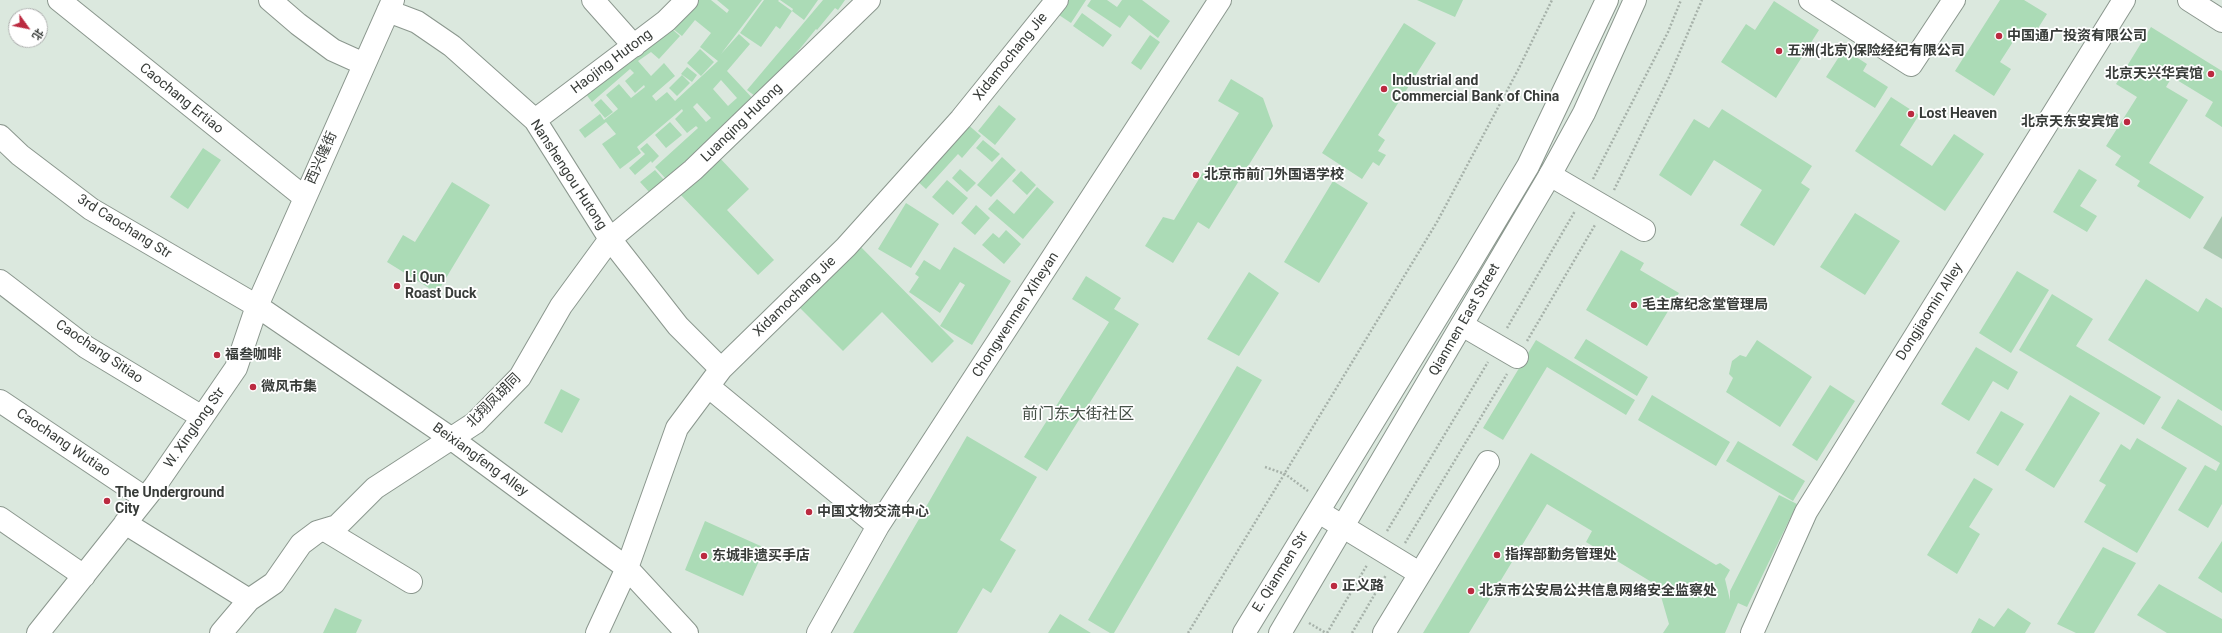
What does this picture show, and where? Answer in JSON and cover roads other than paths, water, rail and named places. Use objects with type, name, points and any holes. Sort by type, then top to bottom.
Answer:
[{"type":"street","name":"Caochang Ertiao","points":[[59,0],[304,197]]},
{"type":"street","points":[[270,0],[298,24],[333,50],[364,64]]},
{"type":"street","points":[[594,0],[634,46]]},
{"type":"street","name":"Haojing Hutong","points":[[535,120],[666,21],[687,0]]},
{"type":"street","name":"Luanqing Hutong","points":[[610,239],[693,170],[869,0]]},
{"type":"street","name":"Xidamochang Jie","points":[[597,633],[627,568],[677,428],[721,369],[846,247],[961,119],[1057,0]]},
{"type":"street","name":"Chongwenmen Xiheyan","points":[[818,633],[878,526],[1220,0]]},
{"type":"street","name":"Qianmen East Street","points":[[1319,512],[1528,166],[1607,0]]},
{"type":"street","name":"Qianmen East Street","points":[[1280,633],[1344,527],[1550,175],[1584,113],[1635,0]]},
{"type":"street","points":[[1810,0],[1912,65],[1954,0]]},
{"type":"street","name":"Dongjiaomin Alley","points":[[1752,633],[1806,512],[2124,0]]},
{"type":"street","points":[[2189,0],[2222,21]]},
{"type":"street","name":"西兴隆街","points":[[257,306],[390,5]]},
{"type":"street","name":"Nanshengou Hutong","points":[[390,5],[452,46],[535,120],[610,239],[678,326],[721,369]]},
{"type":"street","name":"3rd Caochang Str","points":[[0,136],[20,155],[91,209],[257,306]]},
{"type":"street","points":[[1550,175],[1644,230]]},
{"type":"street","name":"北翔凤胡同","points":[[221,633],[249,600],[274,583],[301,544],[317,532],[337,526],[374,488],[475,423],[520,376],[561,306],[610,239]]},
{"type":"street","name":"Caochang Sitiao","points":[[0,281],[86,347],[202,417]]},
{"type":"street","name":"W. Xinglong Str","points":[[38,633],[145,498],[236,368],[257,306]]},
{"type":"street","name":"Beixiangfeng Alley","points":[[257,306],[452,439],[627,568],[687,633]]},
{"type":"street","points":[[1462,325],[1517,357]]},
{"type":"street","points":[[709,387],[878,526]]},
{"type":"street","name":"Caochang Wutiao","points":[[0,401],[145,498]]},
{"type":"street","points":[[1384,633],[1419,573],[1488,462]]},
{"type":"street","points":[[1319,512],[1419,573]]},
{"type":"street","name":"E. Qianmen Str","points":[[1244,633],[1319,512]]},
{"type":"street","points":[[0,518],[84,576]]},
{"type":"street","points":[[125,523],[249,600]]},
{"type":"street","points":[[325,530],[411,582]]},
{"type":"place","name":"中国通广投资有限公司","points":[[1999,36]]},
{"type":"place","name":"五洲(北京)保险经纪有限公司","points":[[1779,51]]},
{"type":"place","name":"北京天兴华宾馆","points":[[2211,74]]},
{"type":"place","name":"Industrial and Commercial Bank of China","points":[[1384,89]]},
{"type":"place","name":"Lost Heaven","points":[[1911,114]]},
{"type":"place","name":"北京天东安宾馆","points":[[2127,122]]},
{"type":"place","name":"北京市前门外国语学校","points":[[1196,175]]},
{"type":"place","name":"Li Qun Roast Duck","points":[[397,286]]},
{"type":"place","name":"毛主席纪念堂管理局","points":[[1634,305]]},
{"type":"place","name":"福叁咖啡","points":[[217,355]]},
{"type":"place","name":"微风市集","points":[[253,387]]},
{"type":"place","name":"The Underground City","points":[[107,501]]},
{"type":"place","name":"中国文物交流中心","points":[[809,512]]},
{"type":"place","name":"指挥部勤务管理处","points":[[1497,555]]},
{"type":"place","name":"东城非遗买手店","points":[[704,556]]},
{"type":"place","name":"正义路","points":[[1334,586]]},
{"type":"place","name":"北京市公安局公共信息网络安全监察处","points":[[1471,591]]},
{"type":"district","name":"前门东大街社区","points":[[1078,415]]}]
